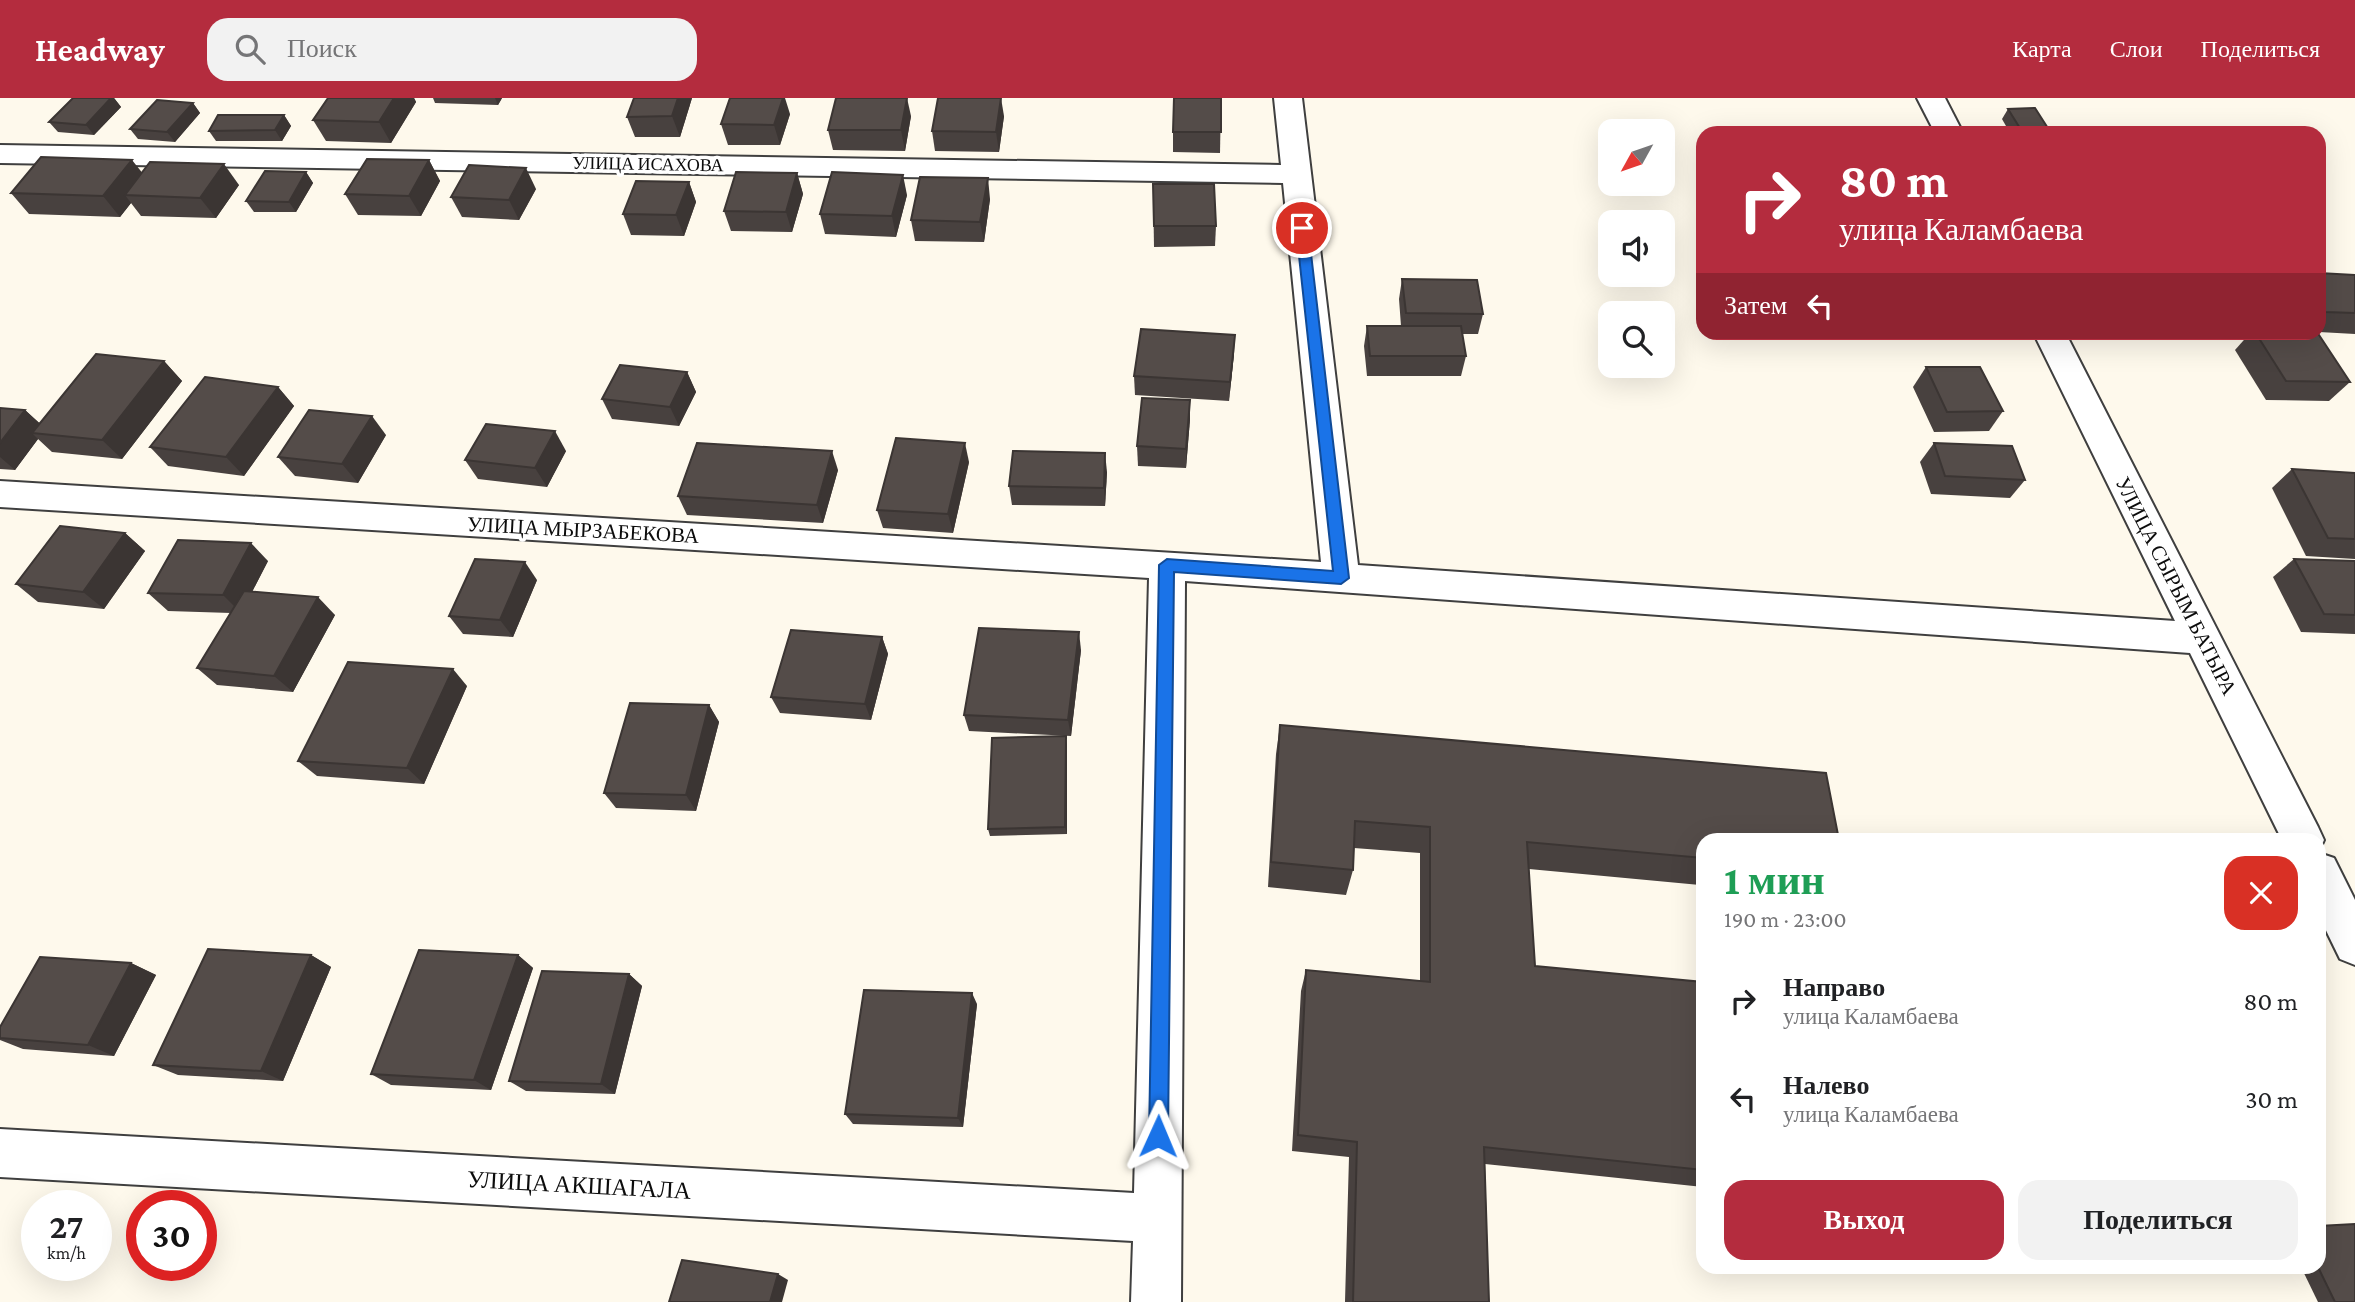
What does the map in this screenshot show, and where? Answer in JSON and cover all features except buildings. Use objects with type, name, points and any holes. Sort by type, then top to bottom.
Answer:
[{"type":"street","points":[[1288,98],[1341,578]]},
{"type":"street","points":[[1931,98],[1945,126]]},
{"type":"street","name":"УЛИЦА ИСАХОВА","points":[[0,154],[1296,174]]},
{"type":"street","name":"УЛИЦА СЫРЫМ БАТЫРА","points":[[2053,340],[2300,833]]},
{"type":"street","name":"УЛИЦА МЫРЗАБЕКОВА","points":[[0,494],[1167,565],[2202,638]]},
{"type":"street","points":[[1156,1302],[1167,565]]},
{"type":"street","points":[[2326,886],[2355,945]]},
{"type":"street","name":"УЛИЦА АКШАГАЛА","points":[[0,1153],[1157,1218]]},
{"type":"route","points":[[1158,1136],[1167,565],[1341,578],[1302,228]]}]
